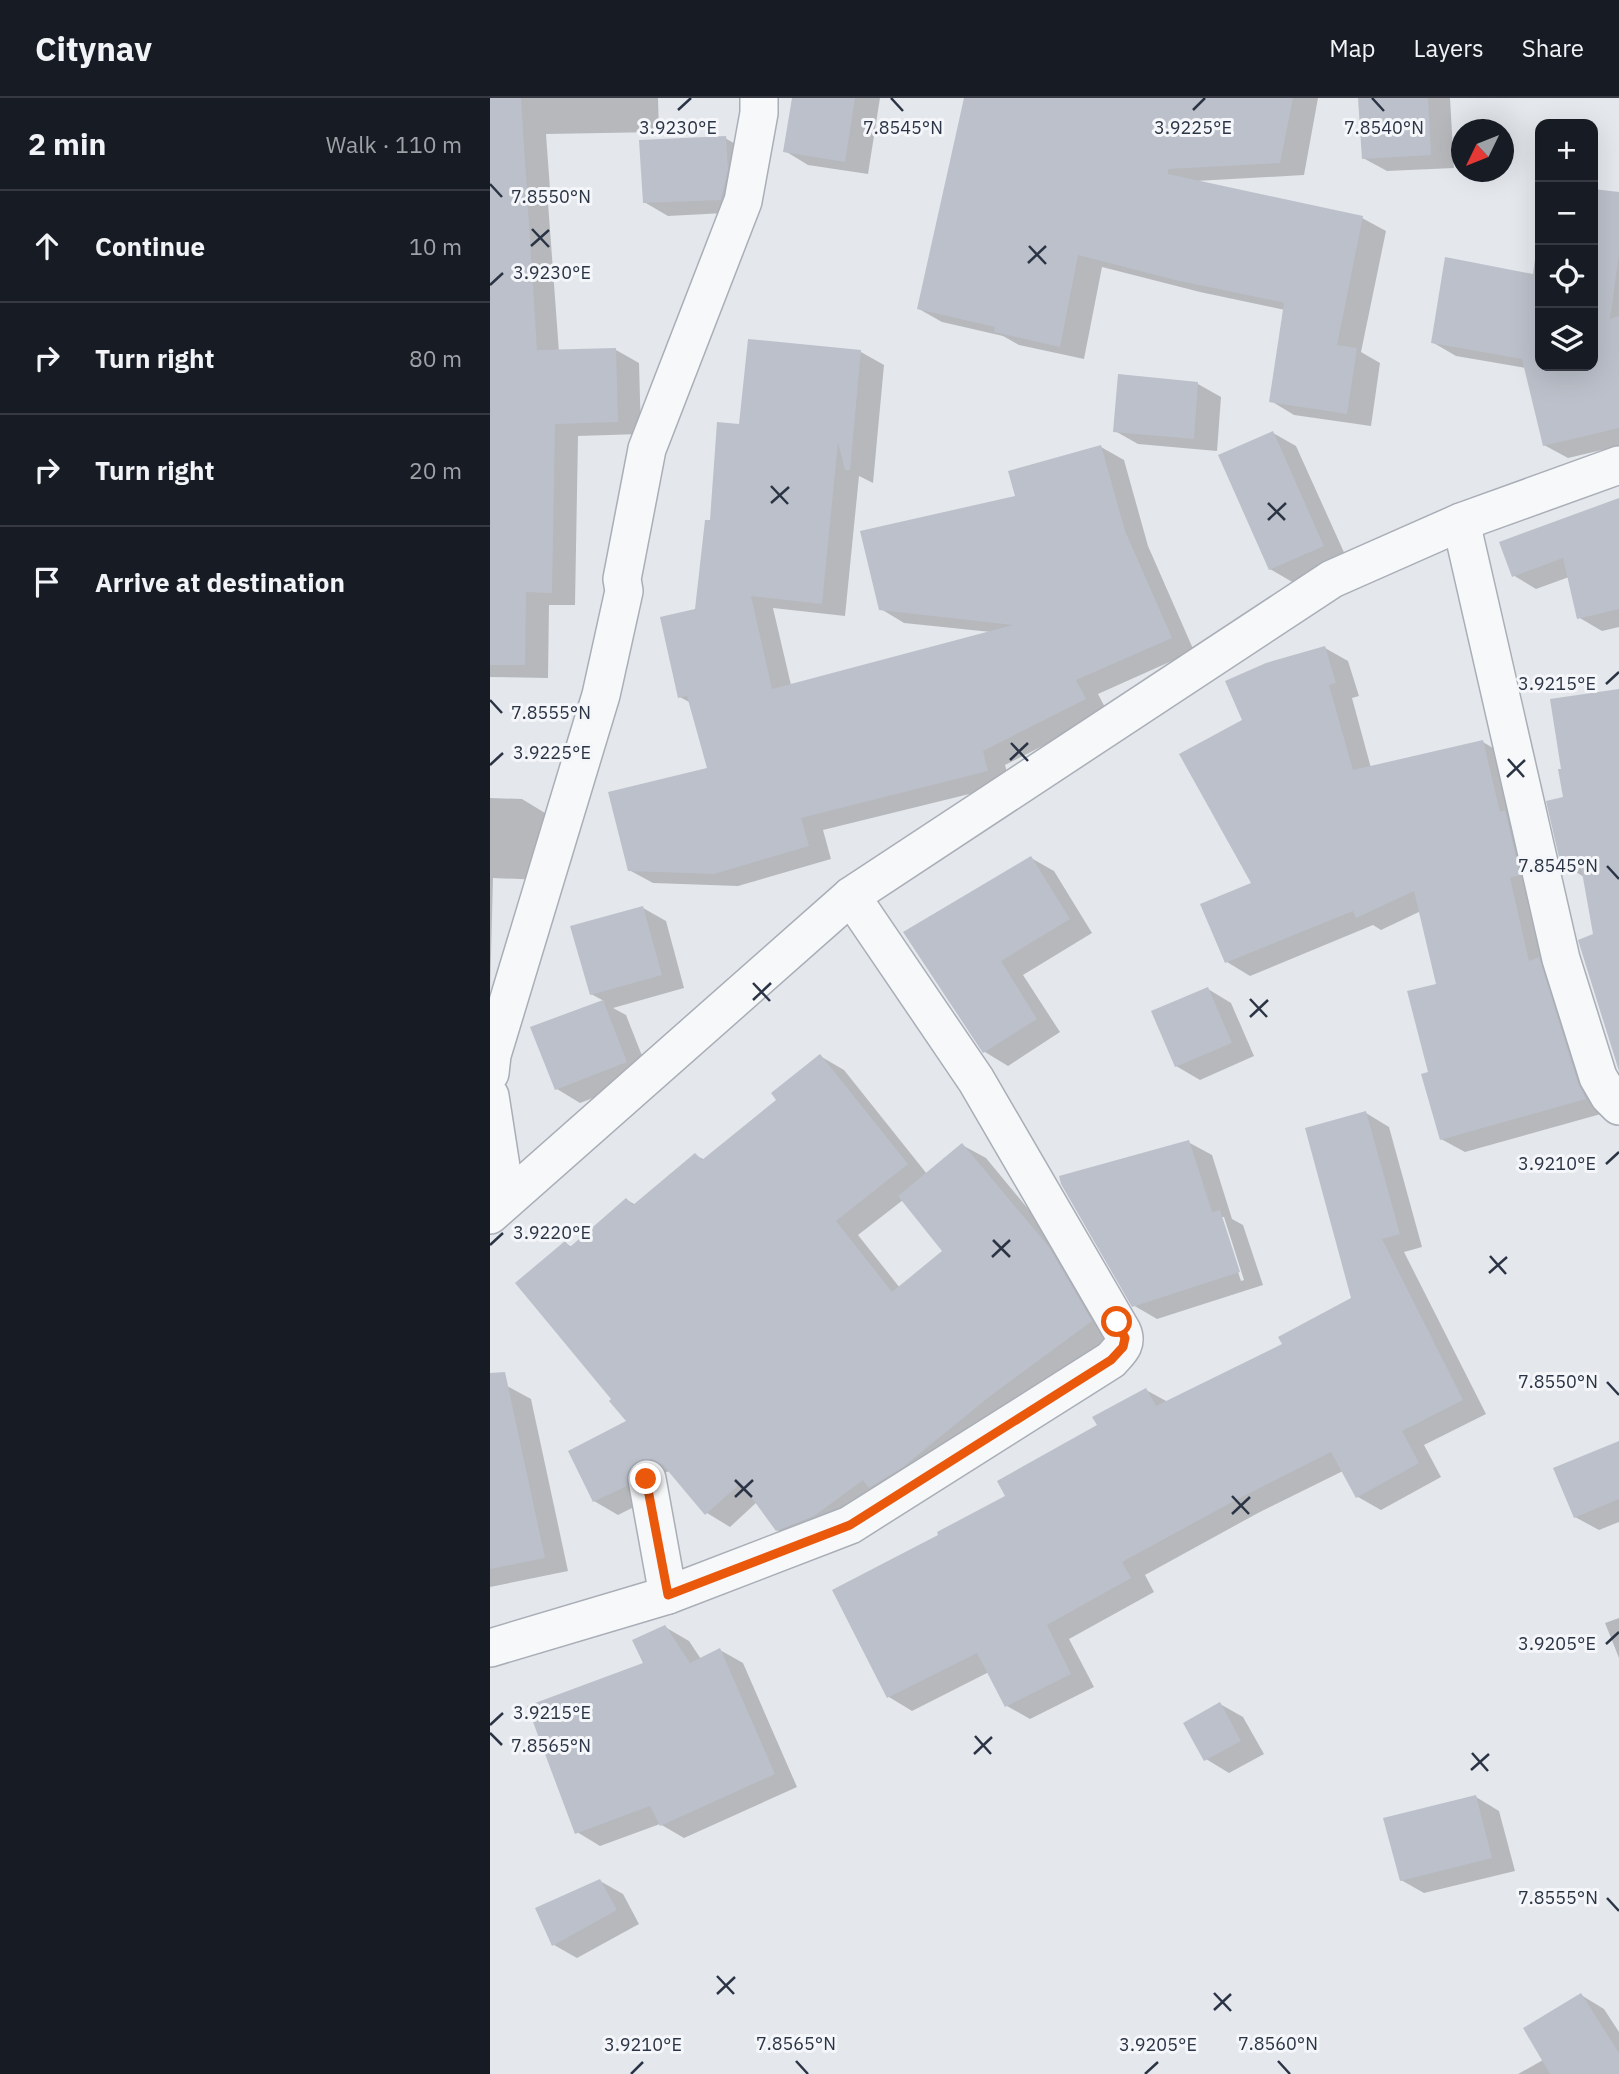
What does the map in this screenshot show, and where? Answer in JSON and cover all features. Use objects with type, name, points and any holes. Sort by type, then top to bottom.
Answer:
[{"type":"street","points":[[490,1073],[492,1055],[601,695],[624,591],[622,579],[647,449],[743,201],[759,113],[759,98]]},
{"type":"street","points":[[498,1207],[851,896],[1332,579],[1461,522],[1619,465]]},
{"type":"street","points":[[1461,522],[1561,959],[1598,1077],[1609,1096],[1619,1106]]},
{"type":"street","points":[[490,1648],[668,1595],[850,1525],[1111,1360],[1123,1347],[1125,1338],[1122,1331],[976,1080],[851,896]]},
{"type":"street","points":[[490,1096],[498,1207]]},
{"type":"street","points":[[646,1479],[668,1595]]},
{"type":"building","points":[[490,98],[521,98],[537,350],[616,348],[618,422],[555,424],[552,593],[526,592],[525,665],[490,665]]},
{"type":"building","points":[[792,98],[855,98],[845,162],[783,152]]},
{"type":"building","points":[[964,98],[1293,98],[1280,163],[1168,169],[1168,174],[1363,216],[1337,345],[1357,348],[1347,414],[1269,402],[1284,303],[1281,302],[1175,280],[1078,255],[1060,347],[994,332],[995,327],[917,309]]},
{"type":"building","points":[[1358,98],[1428,98],[1431,155],[1362,159]]},
{"type":"building","points":[[726,136],[728,169],[721,200],[643,203],[639,140]]},
{"type":"building","points":[[1598,190],[1619,192],[1619,254],[1610,319],[1619,316],[1619,428],[1543,446],[1522,359],[1431,343],[1445,257],[1533,274],[1535,259],[1535,371],[1598,371]]},
{"type":"building","points":[[748,339],[861,350],[850,470],[845,470],[838,442],[822,604],[751,596],[772,689],[1013,625],[879,610],[860,531],[1015,496],[1008,471],[1101,445],[1125,531],[1172,638],[1076,680],[1086,699],[983,751],[988,771],[801,818],[809,846],[714,874],[628,871],[608,792],[707,768],[687,696],[678,698],[660,617],[695,609],[705,520],[710,520],[717,422],[739,424]]},
{"type":"building","points":[[1118,374],[1198,382],[1194,439],[1113,432]]},
{"type":"building","points":[[1273,431],[1324,546],[1269,570],[1218,455]]},
{"type":"building","points":[[1619,498],[1619,609],[1577,619],[1563,558],[1512,577],[1499,542]]},
{"type":"building","points":[[1325,646],[1336,683],[1329,685],[1353,770],[1483,740],[1500,812],[1505,810],[1520,875],[1510,878],[1529,961],[1539,957],[1578,1083],[1586,1099],[1440,1140],[1421,1074],[1428,1072],[1407,991],[1436,984],[1414,891],[1356,918],[1353,911],[1225,963],[1200,904],[1251,883],[1179,754],[1242,720],[1225,681],[1266,663]]},
{"type":"building","points":[[1619,689],[1619,1071],[1578,940],[1593,934],[1580,861],[1561,866],[1546,801],[1563,797],[1550,699]]},
{"type":"building","points":[[1031,856],[1070,919],[1001,961],[1037,1019],[983,1053],[903,932]]},
{"type":"building","points":[[643,906],[662,975],[590,995],[570,926]]},
{"type":"building","points":[[1208,987],[1232,1043],[1175,1067],[1151,1011]]},
{"type":"building","points":[[603,1000],[627,1062],[555,1090],[530,1027]]},
{"type":"building","points":[[820,1054],[908,1164],[836,1221],[892,1292],[942,1251],[898,1196],[962,1143],[1049,1247],[1092,1321],[989,1397],[903,1467],[869,1488],[863,1480],[814,1516],[776,1531],[741,1483],[705,1515],[663,1465],[653,1459],[634,1463],[627,1473],[627,1486],[593,1502],[568,1451],[626,1421],[609,1401],[611,1399],[515,1283],[565,1241],[570,1247],[626,1198],[633,1205],[695,1153],[702,1160],[776,1100],[771,1093]]},
{"type":"building","points":[[1366,1111],[1400,1234],[1382,1239],[1463,1400],[1402,1431],[1419,1463],[1356,1498],[1331,1452],[1122,1562],[1131,1578],[1047,1625],[1071,1674],[1005,1707],[977,1653],[887,1698],[832,1590],[938,1535],[937,1532],[1005,1496],[997,1481],[1097,1425],[1092,1417],[1146,1388],[1156,1406],[1282,1344],[1278,1337],[1351,1298],[1305,1128]]},
{"type":"building","points":[[1189,1140],[1212,1212],[1220,1210],[1240,1272],[1132,1307],[1061,1184],[1059,1176]]},
{"type":"building","points":[[505,1372],[545,1558],[490,1569],[490,1373]]},
{"type":"building","points":[[1619,1441],[1619,1499],[1574,1518],[1553,1468]]},
{"type":"building","points":[[665,1625],[690,1663],[720,1648],[775,1774],[660,1826],[650,1806],[575,1834],[527,1706],[643,1663],[632,1640]]},
{"type":"building","points":[[1220,1702],[1241,1741],[1204,1761],[1183,1723]]},
{"type":"building","points":[[1476,1795],[1492,1858],[1400,1881],[1383,1818]]},
{"type":"building","points":[[600,1879],[617,1910],[552,1946],[535,1908]]},
{"type":"building","points":[[1581,1993],[1619,2053],[1619,2074],[1550,2074],[1523,2028]]},
{"type":"route","points":[[646,1479],[668,1595],[850,1525],[1111,1360],[1123,1347],[1125,1338],[1117,1322]]}]
